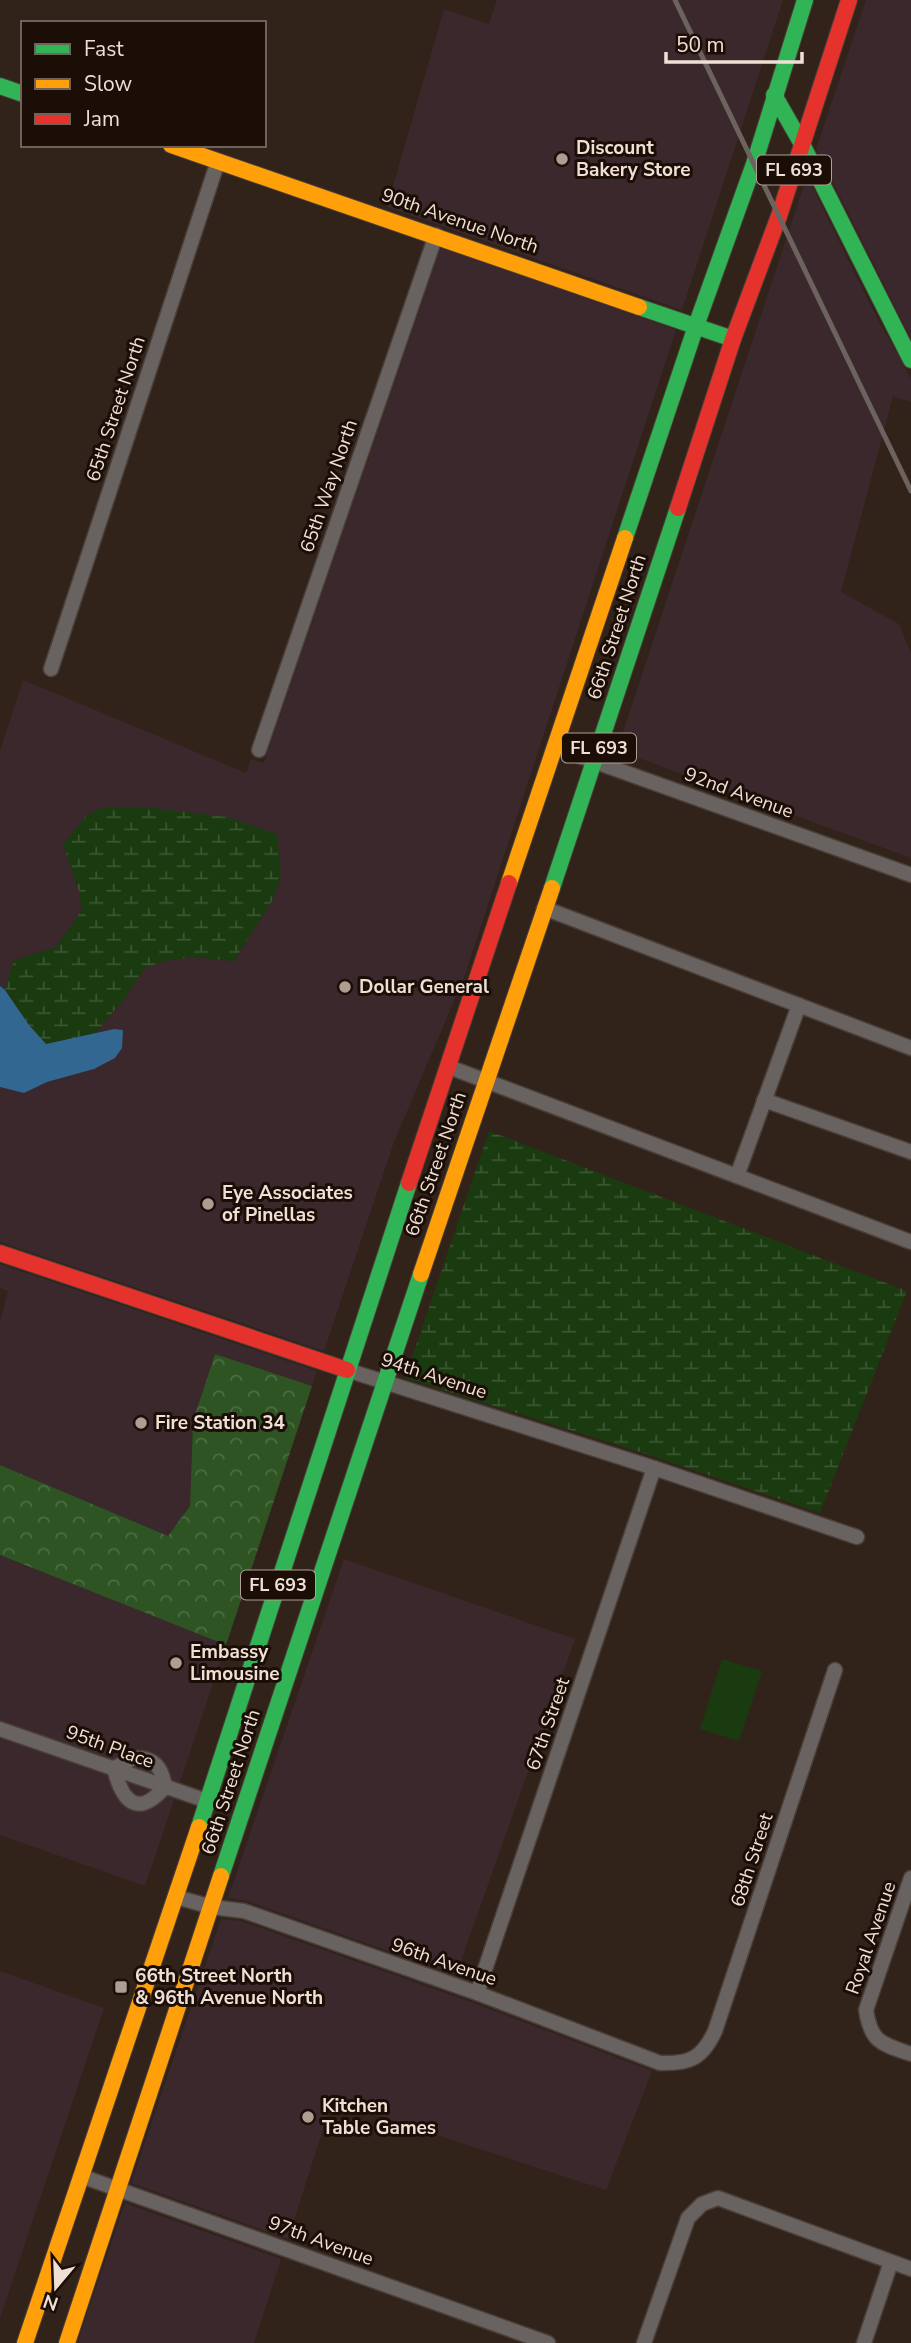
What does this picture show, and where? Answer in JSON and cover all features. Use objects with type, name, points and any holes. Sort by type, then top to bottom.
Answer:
[{"type":"main road","name":"66th Street North","points":[[24,2343],[208,1801],[347,1370],[450,1067],[554,747],[696,326],[754,164],[805,0]]},
{"type":"main road","name":"66th Street North","points":[[67,2343],[384,1383],[594,763],[733,339],[779,216],[849,0]]},
{"type":"main road","points":[[0,86],[21,93]]},
{"type":"main road","points":[[774,95],[803,144],[911,359]]},
{"type":"main road","name":"90th Avenue North","points":[[178,147],[733,339]]},
{"type":"main road","name":"94th Avenue","points":[[0,1253],[347,1370]]},
{"type":"street","name":"65th Street North","points":[[51,669],[218,161]]},
{"type":"street","name":"65th Way North","points":[[259,750],[436,235]]},
{"type":"street","name":"92nd Avenue","points":[[554,747],[911,875]]},
{"type":"street","points":[[544,908],[911,1048]]},
{"type":"street","points":[[737,1176],[799,1005]]},
{"type":"street","points":[[450,1067],[911,1242]]},
{"type":"street","points":[[764,1100],[911,1152]]},
{"type":"street","name":"94th Avenue","points":[[347,1370],[654,1468],[857,1537]]},
{"type":"street","name":"67th Street","points":[[477,1993],[654,1468]]},
{"type":"street","name":"68th Street","points":[[696,2058],[708,2045],[715,2031],[835,1670]]},
{"type":"street","name":"95th Place","points":[[0,1729],[208,1801]]},
{"type":"street","points":[[114,1768],[119,1789],[130,1801],[148,1801],[165,1787]]},
{"type":"street","name":"Royal Avenue","points":[[910,1884],[866,2010],[869,2029],[881,2044],[911,2054]]},
{"type":"street","name":"96th Avenue","points":[[176,1897],[212,1907],[244,1911],[477,1993],[660,2063],[680,2064],[696,2058]]},
{"type":"street","name":"97th Avenue","points":[[81,2176],[548,2343]]},
{"type":"street","points":[[643,2343],[688,2218],[702,2204],[718,2198],[911,2269]]},
{"type":"street","points":[[864,2343],[891,2262]]},
{"type":"shaded area","points":[[497,0],[783,0],[682,310],[387,207],[444,9],[489,24]]},
{"type":"shaded area","points":[[866,0],[911,0],[911,338],[816,149]]},
{"type":"shaded area","points":[[807,176],[879,322],[911,378],[911,402],[893,396],[841,592],[899,624],[911,654],[911,858],[617,750]]},
{"type":"shaded area","points":[[441,248],[676,330],[465,975],[394,1142],[324,1351],[0,1242],[0,1087],[24,1093],[47,1082],[94,1069],[114,1029],[95,1033],[125,998],[144,968],[165,961],[194,957],[234,961],[272,901],[281,876],[63,844],[79,891],[82,910],[56,947],[14,960],[5,990],[0,986],[0,751],[23,680],[246,773],[251,759],[264,763]]},
{"type":"shaded area","points":[[0,1264],[317,1371],[312,1386],[215,1354],[193,1421],[190,1506],[168,1536],[0,1465],[0,1322],[8,1291],[0,1288]]},
{"type":"shaded area","points":[[0,1555],[226,1645],[145,1886],[0,1835]]},
{"type":"shaded area","points":[[344,1559],[575,1639],[456,1975],[247,1901],[228,1898]]},
{"type":"shaded area","points":[[221,1919],[241,1921],[474,2003],[652,2071],[606,2190],[332,2101],[288,2239],[131,2183]]},
{"type":"shaded area","points":[[0,1971],[104,2008],[0,2318]]},
{"type":"shaded area","points":[[125,2203],[281,2259],[254,2343],[77,2343]]},
{"type":"green space","points":[[103,807],[144,807],[227,817],[277,834],[281,876],[272,901],[234,961],[194,957],[165,961],[145,968],[125,998],[95,1033],[46,1044],[29,1025],[5,989],[14,960],[56,947],[82,910],[79,891],[63,844],[86,816]]},
{"type":"green space","points":[[489,1131],[907,1291],[820,1513],[649,1455],[405,1378]]},
{"type":"green space","points":[[215,1354],[312,1386],[226,1645],[0,1555],[0,1465],[168,1536],[190,1506],[193,1421]]},
{"type":"green space","points":[[722,1659],[762,1671],[739,1741],[700,1729]]},
{"type":"water","points":[[0,986],[46,1044],[114,1029],[123,1030],[122,1048],[115,1058],[94,1069],[47,1082],[24,1093],[0,1087]]},
{"type":"railway","points":[[675,0],[911,491]]},
{"type":"traffic: fast","points":[[625,538],[754,164],[805,0]]},
{"type":"traffic: fast","points":[[0,86],[21,93]]},
{"type":"traffic: fast","points":[[774,95],[802,144],[911,360]]},
{"type":"traffic: fast","points":[[639,307],[733,339]]},
{"type":"traffic: fast","points":[[552,888],[678,508]]},
{"type":"traffic: fast","points":[[199,1827],[409,1183]]},
{"type":"traffic: fast","points":[[221,1876],[421,1274]]},
{"type":"traffic: slow","points":[[177,147],[639,307]]},
{"type":"traffic: slow","points":[[509,883],[625,538]]},
{"type":"traffic: slow","points":[[421,1274],[552,888]]},
{"type":"traffic: slow","points":[[25,2343],[199,1827]]},
{"type":"traffic: slow","points":[[67,2343],[221,1876]]},
{"type":"traffic: jam","points":[[678,508],[733,339],[779,216],[849,0]]},
{"type":"traffic: jam","points":[[409,1183],[509,883]]},
{"type":"traffic: jam","points":[[0,1253],[347,1370]]},
{"type":"place","name":"Discount Bakery Store","points":[[562,159]]},
{"type":"place","name":"Dollar General","points":[[345,987]]},
{"type":"place","name":"Eye Associates of Pinellas","points":[[208,1204]]},
{"type":"place","name":"Fire Station 34","points":[[141,1423]]},
{"type":"place","name":"Embassy Limousine","points":[[176,1663]]},
{"type":"place","name":"66th Street North & 96th Avenue North","points":[[121,1987]]},
{"type":"place","name":"Kitchen Table Games","points":[[308,2117]]}]
